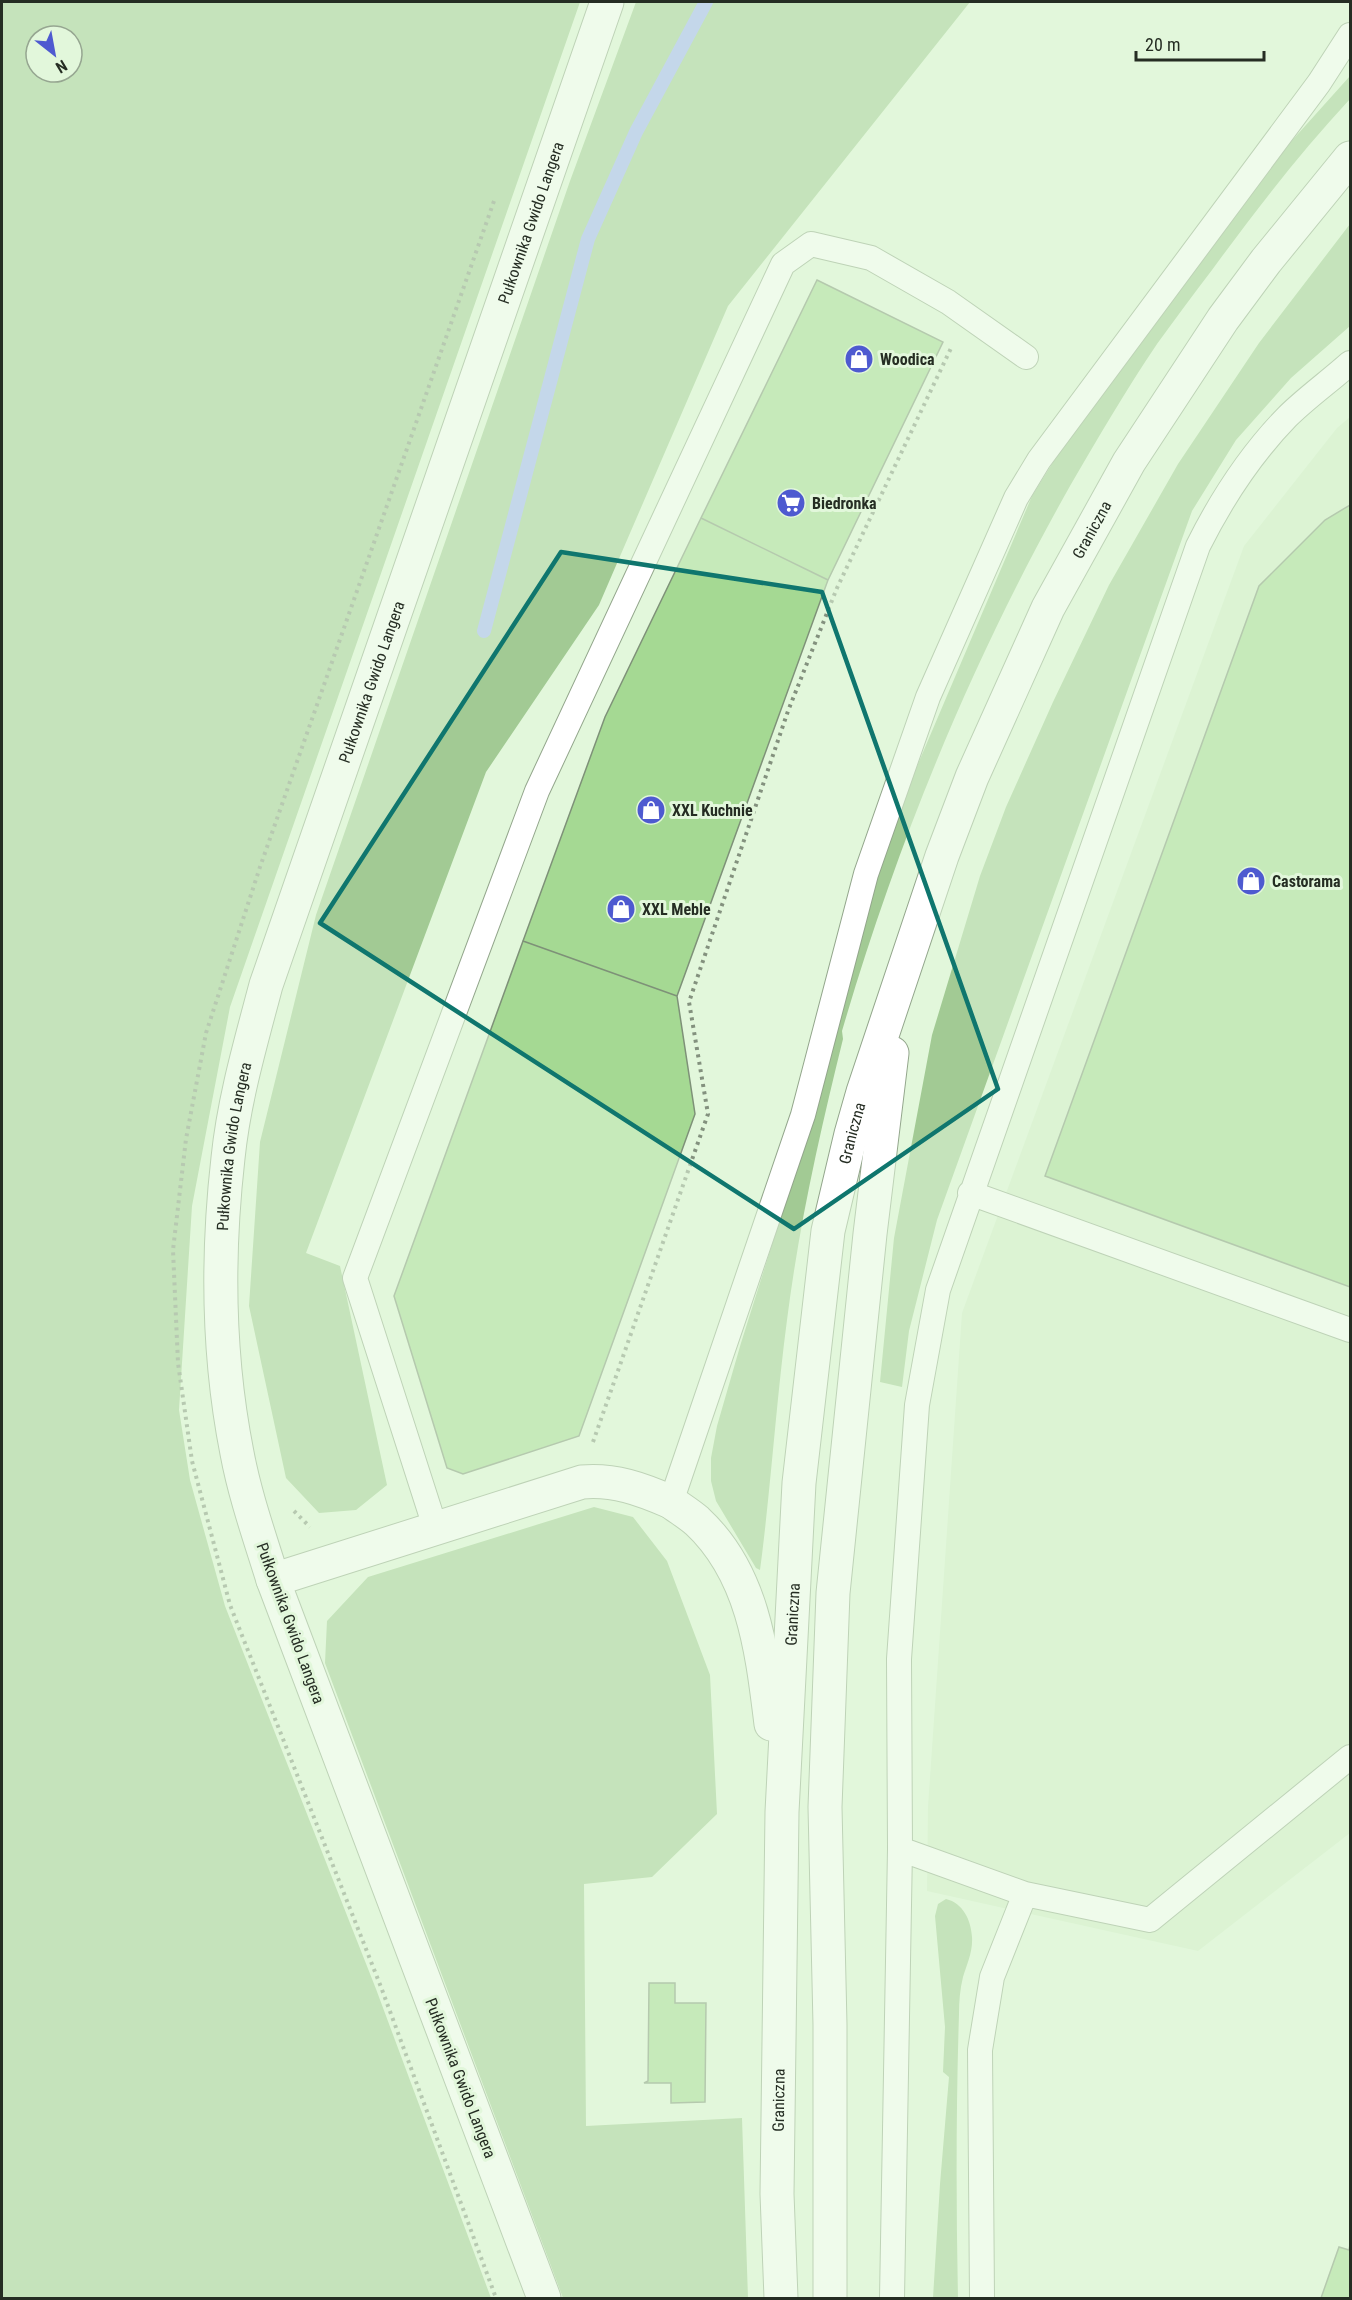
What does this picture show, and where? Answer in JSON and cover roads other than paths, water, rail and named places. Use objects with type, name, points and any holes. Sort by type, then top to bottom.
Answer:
[{"type":"main road","name":"Pułkownika Gwido Langera","points":[[544,2298],[273,1580],[237,1454],[226,1382],[222,1290],[223,1232],[228,1157],[242,1076],[266,985],[607,2]]},
{"type":"main road","name":"Graniczna","points":[[781,2298],[777,2194],[782,1812],[799,1483],[828,1231],[863,1092],[942,856],[972,777],[1048,608],[1129,462],[1223,319],[1350,158]]},
{"type":"main road","name":"Graniczna","points":[[830,2298],[830,2025],[825,1807],[833,1593],[885,1097],[913,944]]},
{"type":"main road","points":[[273,1580],[582,1482],[603,1480],[626,1485],[671,1502],[697,1522],[716,1545],[739,1580],[750,1608],[762,1652],[782,1812]]},
{"type":"lane","points":[[671,1502],[803,1116],[866,874],[928,697],[1016,498],[1038,459],[1318,83],[1350,35]]},
{"type":"lane","points":[[435,1527],[355,1278],[537,791],[783,264],[811,244],[871,258],[948,302],[1026,357]]},
{"type":"lane","points":[[892,2298],[900,1849],[899,1659],[917,1405],[938,1290],[1198,546],[1213,515],[1262,444],[1289,415],[1350,363]]},
{"type":"lane","points":[[970,1193],[1350,1330]]},
{"type":"lane","points":[[900,1849],[1025,1894],[1150,1920],[1350,1757]]},
{"type":"lane","points":[[982,2298],[980,2050],[992,1977],[1025,1894]]},
{"type":"waterway","points":[[484,631],[588,239],[636,132],[706,2]]},
{"type":"place","name":"Woodica","points":[[859,359]]},
{"type":"place","name":"Biedronka","points":[[791,503]]},
{"type":"place","name":"XXL Kuchnie","points":[[651,810]]},
{"type":"place","name":"Castorama","points":[[1251,881]]},
{"type":"place","name":"XXL Meble","points":[[621,909]]}]
